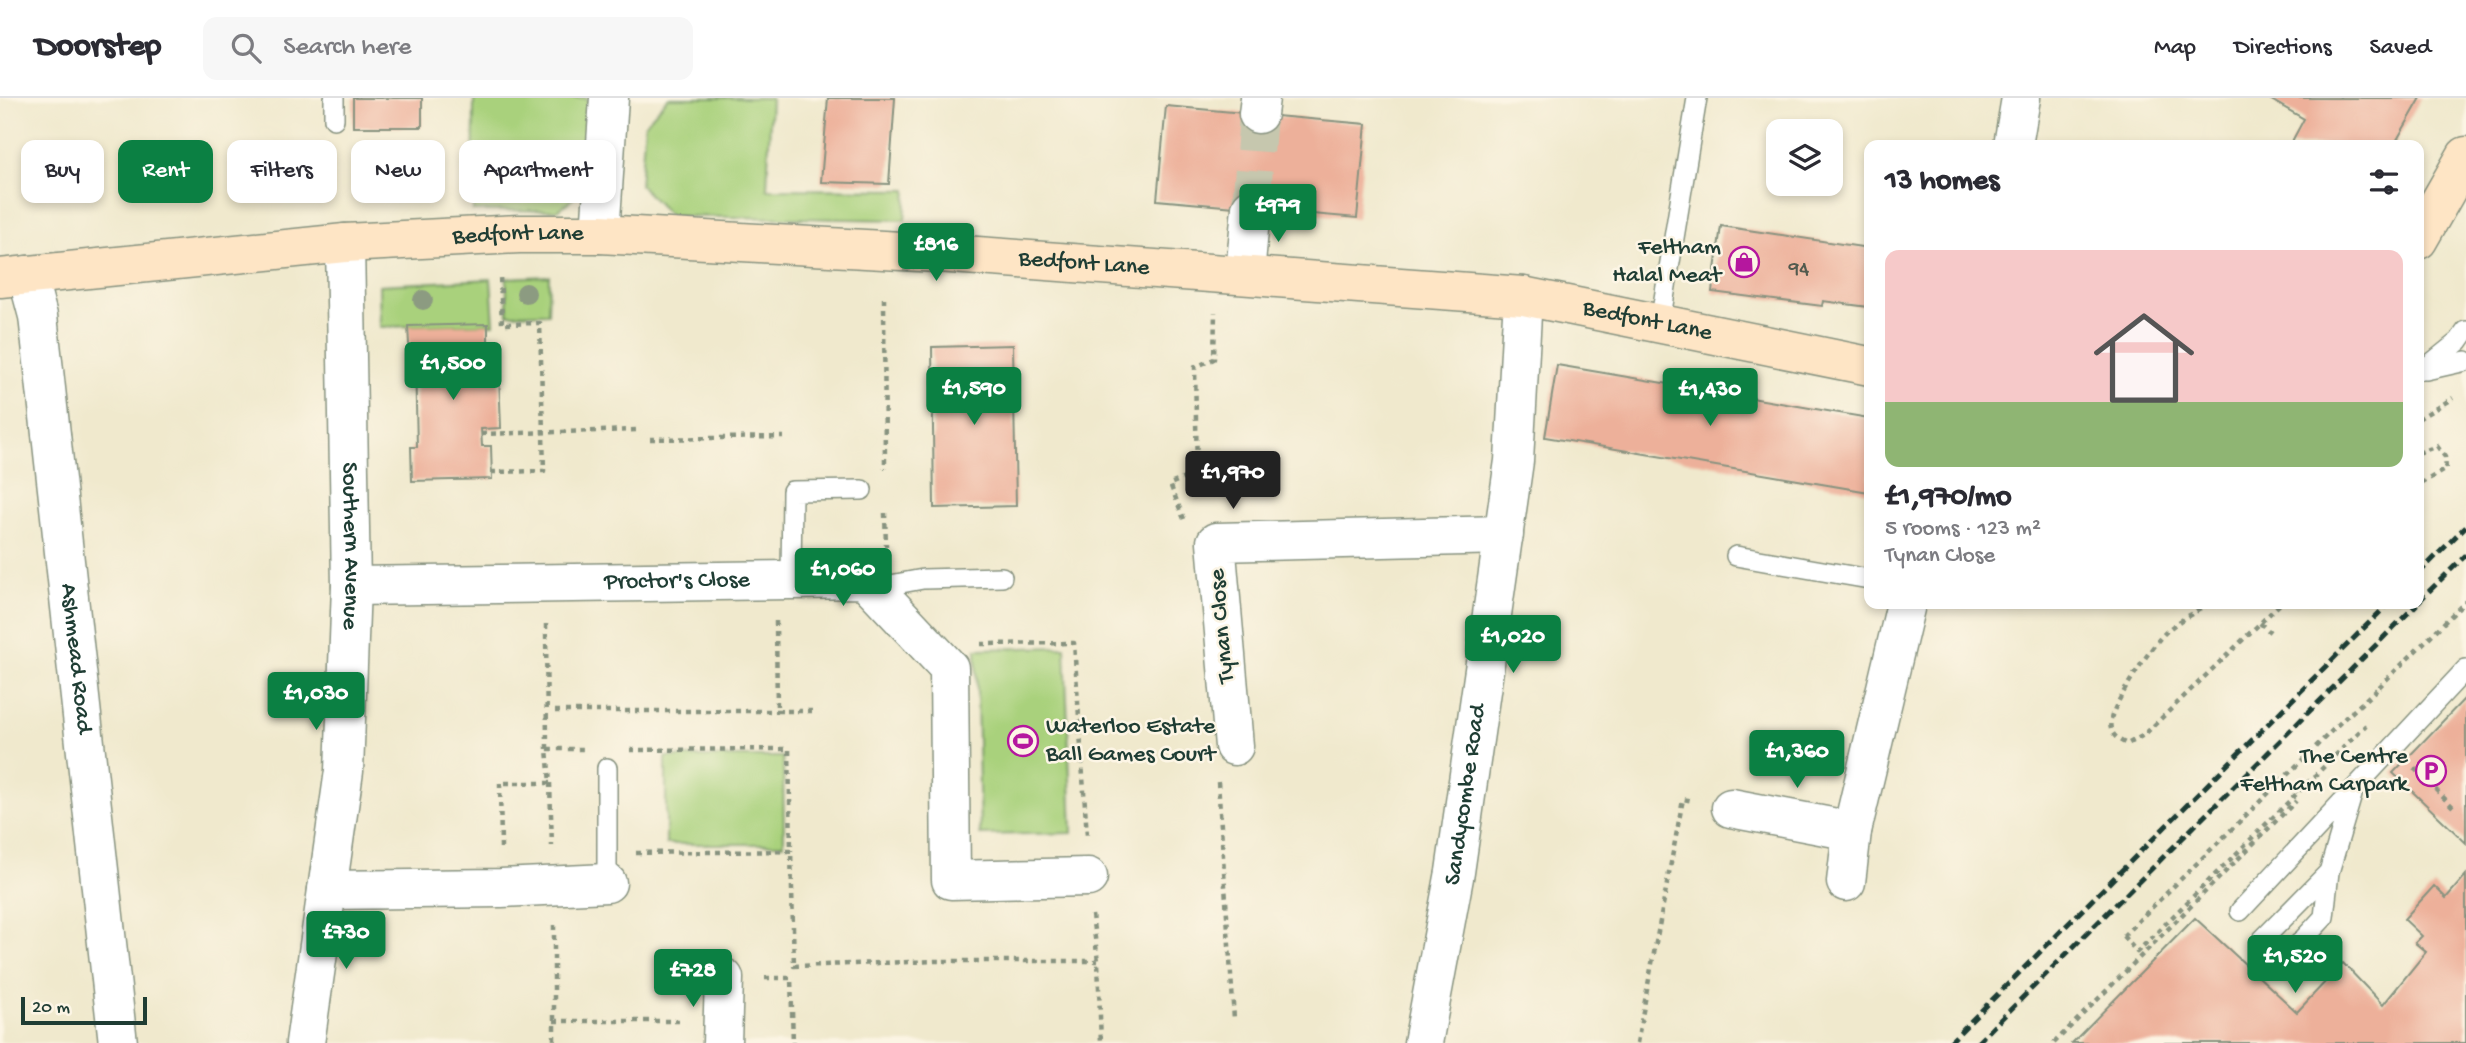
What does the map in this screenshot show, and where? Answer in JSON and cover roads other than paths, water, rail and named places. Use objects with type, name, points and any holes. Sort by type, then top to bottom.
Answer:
[{"type":"main road","points":[[2424,230],[2466,156]]},
{"type":"main road","name":"Bedfont Lane","points":[[14,277],[345,243],[519,234],[600,234],[1245,274],[1524,296],[1864,365]]},
{"type":"street","points":[[600,234],[609,98]]},
{"type":"street","points":[[2014,140],[2021,98]]},
{"type":"street","points":[[1245,274],[1251,208]]},
{"type":"street","name":"Southern Avenue","points":[[305,1043],[344,771],[351,586],[345,243]]},
{"type":"street","name":"Ashmead Road","points":[[14,277],[38,316],[118,1043]]},
{"type":"street","name":"Sandycombe Road","points":[[1423,1043],[1455,872],[1504,535],[1514,461],[1524,296]]},
{"type":"street","name":"Tynan Close","points":[[1234,746],[1216,542],[1504,535]]},
{"type":"street","name":"Proctor's Close","points":[[351,586],[783,578],[865,579],[950,668],[951,880],[1087,859]]},
{"type":"street","points":[[1846,881],[1852,831],[1905,609]]},
{"type":"street","points":[[1731,808],[1852,831]]},
{"type":"street","points":[[327,890],[501,888],[554,883],[607,868]]},
{"type":"street","points":[[722,1032],[724,978]]},
{"type":"lane","points":[[334,98],[334,118]]},
{"type":"lane","points":[[1660,323],[1697,98]]},
{"type":"lane","points":[[2424,369],[2459,341],[2466,331]]},
{"type":"lane","points":[[2424,370],[2466,361]]},
{"type":"lane","points":[[783,578],[792,491],[862,490]]},
{"type":"lane","points":[[1736,556],[1864,578]]},
{"type":"lane","points":[[874,589],[923,579],[1002,578]]},
{"type":"lane","points":[[2239,911],[2466,669]]},
{"type":"lane","points":[[607,768],[607,868]]},
{"type":"lane","points":[[2284,960],[2324,917],[2329,872],[2353,790]]},
{"type":"lane","points":[[2262,940],[2329,872]]},
{"type":"tunnel","points":[[1251,208],[1258,114]]},
{"type":"railway","points":[[2424,568],[2466,526]]},
{"type":"railway","points":[[2424,596],[2466,555]]},
{"type":"railway","points":[[1949,1043],[2383,609]]},
{"type":"railway","points":[[1977,1043],[2412,609]]},
{"type":"place","name":"Feltham Halal Meat","points":[[1744,262]]},
{"type":"place","name":"Waterloo Estate Ball Games Court","points":[[1023,741]]},
{"type":"place","name":"The Centre Feltham Carpark","points":[[2431,771]]}]
